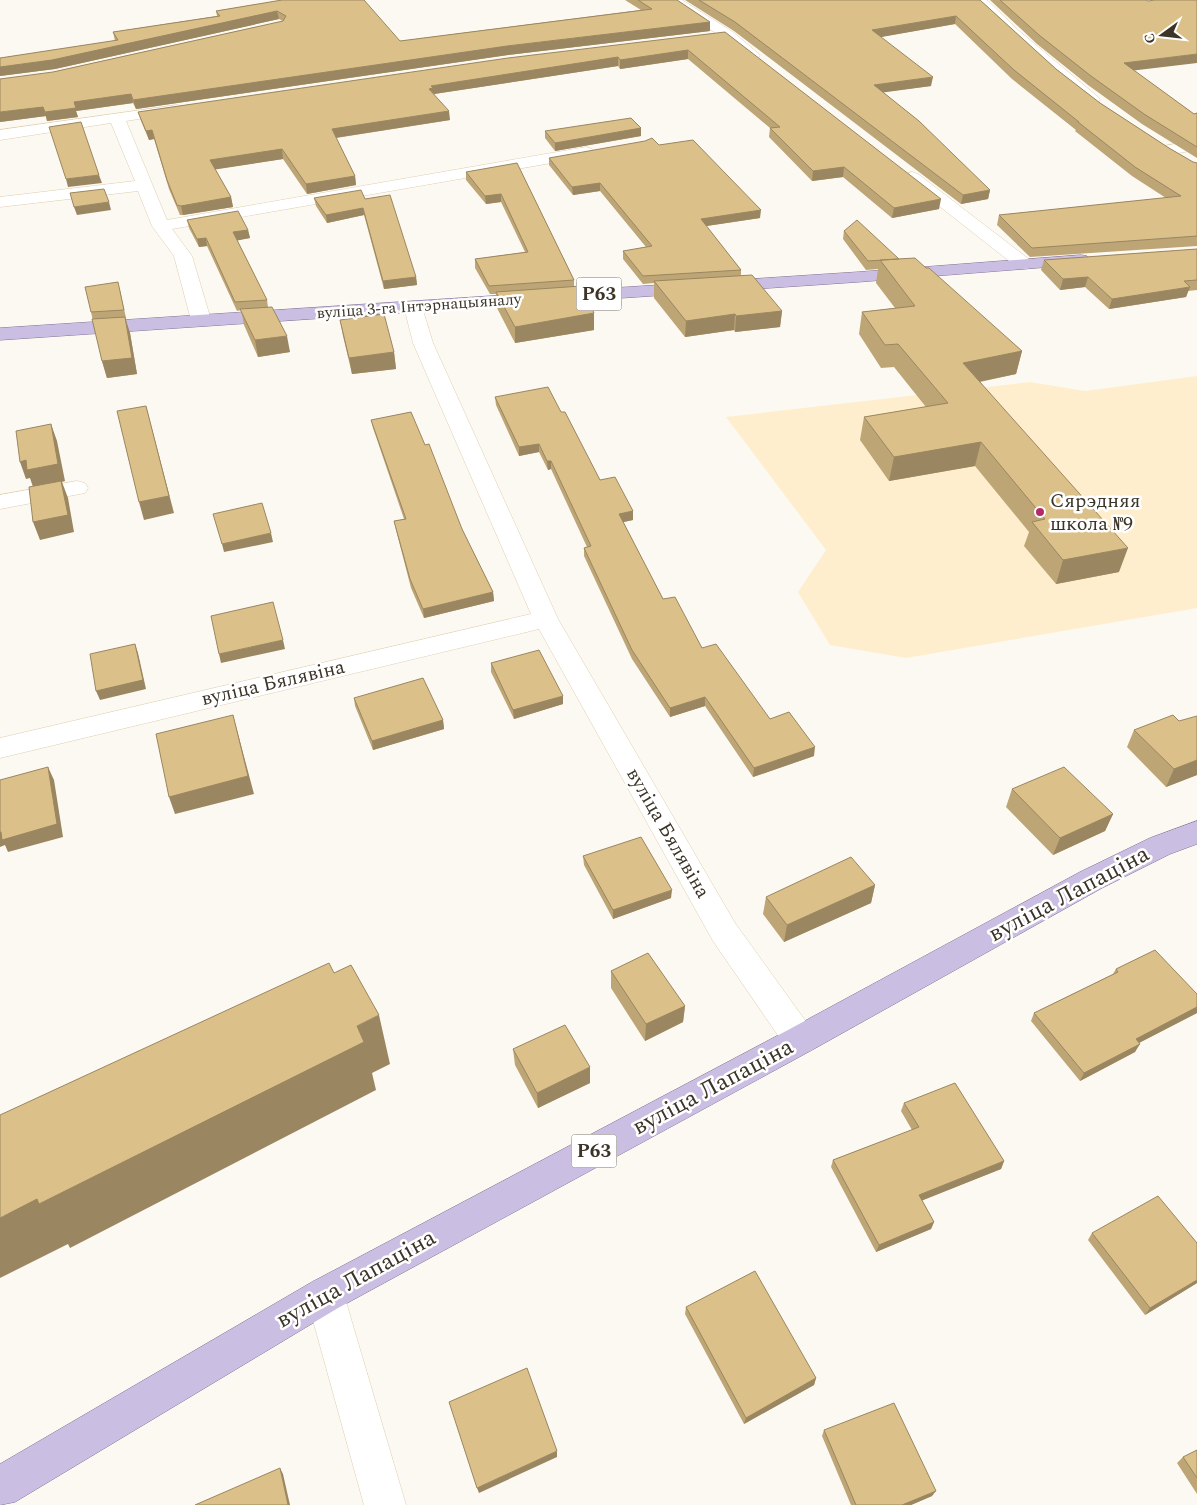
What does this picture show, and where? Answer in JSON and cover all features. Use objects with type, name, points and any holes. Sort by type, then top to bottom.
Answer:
[{"type":"main road","name":"вуліца 3-га Інтэрнацыяналу","points":[[0,334],[1101,259]]},
{"type":"main road","name":"вуліца Лапаціна","points":[[0,1487],[325,1295],[800,1040],[1091,880],[1160,846],[1197,832]]},
{"type":"street","points":[[673,0],[728,35],[767,65]]},
{"type":"street","points":[[980,0],[1013,32],[1106,109]]},
{"type":"street","points":[[709,38],[728,35]]},
{"type":"street","points":[[0,135],[195,107]]},
{"type":"street","points":[[117,118],[161,226],[182,256],[201,320]]},
{"type":"street","points":[[1150,139],[1164,150],[1189,163]]},
{"type":"street","points":[[1164,150],[1197,145]]},
{"type":"street","points":[[161,226],[606,149]]},
{"type":"street","points":[[899,168],[1024,264]]},
{"type":"street","points":[[0,202],[144,185]]},
{"type":"street","name":"вуліца Бялявіна","points":[[413,307],[423,343],[546,619],[724,932],[800,1040]]},
{"type":"street","points":[[0,502],[78,488]]},
{"type":"street","name":"вуліца Бялявіна","points":[[0,748],[546,619]]},
{"type":"street","points":[[325,1295],[386,1505]]},
{"type":"shaded area","points":[[1197,376],[1197,608],[906,658],[830,645],[798,592],[826,550],[726,417],[1030,382],[1085,391]]},
{"type":"building","points":[[282,0],[364,0],[400,41],[652,9],[638,0],[677,0],[710,22],[507,46],[133,100],[131,94],[74,102],[76,108],[45,112],[43,107],[0,112],[0,79],[53,72],[283,21],[286,16],[277,11],[52,60],[0,67],[0,58],[118,40],[113,32],[220,16],[216,11]]},
{"type":"building","points":[[699,0],[980,0],[1056,69],[1100,103],[1169,148],[1197,163],[1197,236],[1032,248],[999,215],[1181,196],[1135,167],[1078,122],[1014,70],[956,16],[872,30],[933,77],[874,85],[919,121],[990,190],[963,195],[735,22]]},
{"type":"building","points":[[1000,0],[1197,0],[1197,54],[1124,63],[1194,114],[1197,113],[1197,147],[1144,114],[1091,76],[1039,35]]},
{"type":"building","points":[[725,32],[941,199],[894,208],[844,167],[813,171],[770,128],[780,127],[688,50],[620,60],[618,57],[431,86],[433,88],[429,89],[449,111],[332,129],[355,176],[306,184],[282,149],[210,160],[231,197],[181,206],[177,205],[167,180],[152,130],[146,131],[138,112],[508,58]]},
{"type":"building","points":[[631,118],[641,128],[555,143],[545,131]]},
{"type":"building","points":[[81,122],[99,175],[66,179],[49,127]]},
{"type":"building","points":[[652,138],[659,145],[693,140],[761,210],[701,219],[741,270],[643,276],[623,251],[652,246],[600,183],[572,187],[549,158],[645,141]]},
{"type":"building","points":[[517,163],[574,280],[489,286],[475,259],[528,252],[501,194],[485,196],[466,172]]},
{"type":"building","points":[[104,189],[109,202],[74,207],[70,193]]},
{"type":"building","points":[[361,190],[365,199],[390,195],[416,277],[383,281],[363,208],[326,215],[314,198]]},
{"type":"building","points":[[238,211],[248,230],[233,232],[267,300],[235,302],[206,238],[197,239],[187,220]]},
{"type":"building","points":[[857,220],[899,259],[868,261],[844,231]]},
{"type":"building","points":[[1197,249],[1197,280],[1184,281],[1190,287],[1112,299],[1088,277],[1063,279],[1044,260]]},
{"type":"building","points":[[915,258],[926,268],[929,268],[1022,351],[963,363],[1128,548],[1063,560],[1032,522],[1045,519],[981,442],[894,457],[864,417],[948,403],[898,344],[885,345],[862,312],[915,306],[880,260]]},
{"type":"building","points":[[752,275],[782,311],[736,316],[735,314],[686,321],[654,281]]},
{"type":"building","points":[[118,282],[124,310],[91,312],[85,287]]},
{"type":"building","points":[[581,286],[594,313],[515,327],[496,292]]},
{"type":"building","points":[[272,307],[287,336],[255,340],[240,309]]},
{"type":"building","points":[[384,314],[394,352],[349,358],[340,320]]},
{"type":"building","points":[[125,317],[132,358],[102,361],[92,319]]},
{"type":"building","points":[[548,387],[561,412],[565,412],[600,480],[615,477],[633,511],[619,514],[663,599],[675,597],[702,648],[716,644],[770,719],[789,712],[815,747],[754,768],[705,697],[670,708],[632,650],[584,548],[591,546],[551,461],[547,461],[539,444],[519,447],[495,397]]},
{"type":"building","points":[[146,406],[169,496],[139,502],[117,411]]},
{"type":"building","points":[[411,412],[425,445],[429,444],[462,529],[493,592],[423,609],[410,579],[394,521],[406,519],[371,420]]},
{"type":"building","points":[[51,424],[58,464],[27,470],[26,460],[20,462],[16,431]]},
{"type":"building","points":[[61,481],[68,515],[33,522],[29,487]]},
{"type":"building","points":[[262,503],[271,533],[222,544],[213,514]]},
{"type":"building","points":[[273,602],[283,640],[219,654],[211,616]]},
{"type":"building","points":[[135,644],[143,680],[96,691],[90,654]]},
{"type":"building","points":[[539,650],[563,696],[513,710],[491,663]]},
{"type":"building","points":[[423,678],[443,720],[372,741],[354,698]]},
{"type":"building","points":[[233,715],[248,776],[169,797],[156,734]]},
{"type":"building","points":[[1173,715],[1179,721],[1197,716],[1197,760],[1174,769],[1134,730]]},
{"type":"building","points":[[48,767],[57,824],[2,840],[0,832],[0,780]]},
{"type":"building","points":[[1064,767],[1113,814],[1060,838],[1012,789]]},
{"type":"building","points":[[641,837],[672,890],[613,910],[583,856]]},
{"type":"building","points":[[851,857],[875,885],[787,925],[766,897]]},
{"type":"building","points":[[1155,950],[1197,994],[1197,1007],[1136,1039],[1140,1044],[1084,1073],[1034,1013],[1118,972],[1116,969]]},
{"type":"building","points":[[648,953],[685,1006],[646,1024],[611,971]]},
{"type":"building","points":[[329,963],[334,973],[351,965],[379,1015],[357,1026],[364,1042],[39,1204],[37,1199],[0,1218],[0,1115]]},
{"type":"building","points":[[565,1025],[590,1067],[537,1093],[513,1049]]},
{"type":"building","points":[[955,1083],[1004,1161],[919,1195],[934,1222],[879,1245],[833,1160],[919,1127],[904,1103]]},
{"type":"building","points":[[1158,1196],[1197,1243],[1197,1280],[1150,1308],[1092,1233]]},
{"type":"building","points":[[755,1271],[816,1378],[746,1418],[686,1307]]},
{"type":"building","points":[[527,1368],[557,1451],[477,1488],[449,1402]]},
{"type":"building","points":[[894,1403],[936,1491],[902,1505],[856,1505],[824,1430]]},
{"type":"building","points":[[1197,1450],[1197,1478],[1183,1457]]},
{"type":"building","points":[[280,1468],[288,1505],[195,1505]]},
{"type":"place","name":"Сярэдняя школа №9","points":[[1040,512]]}]
